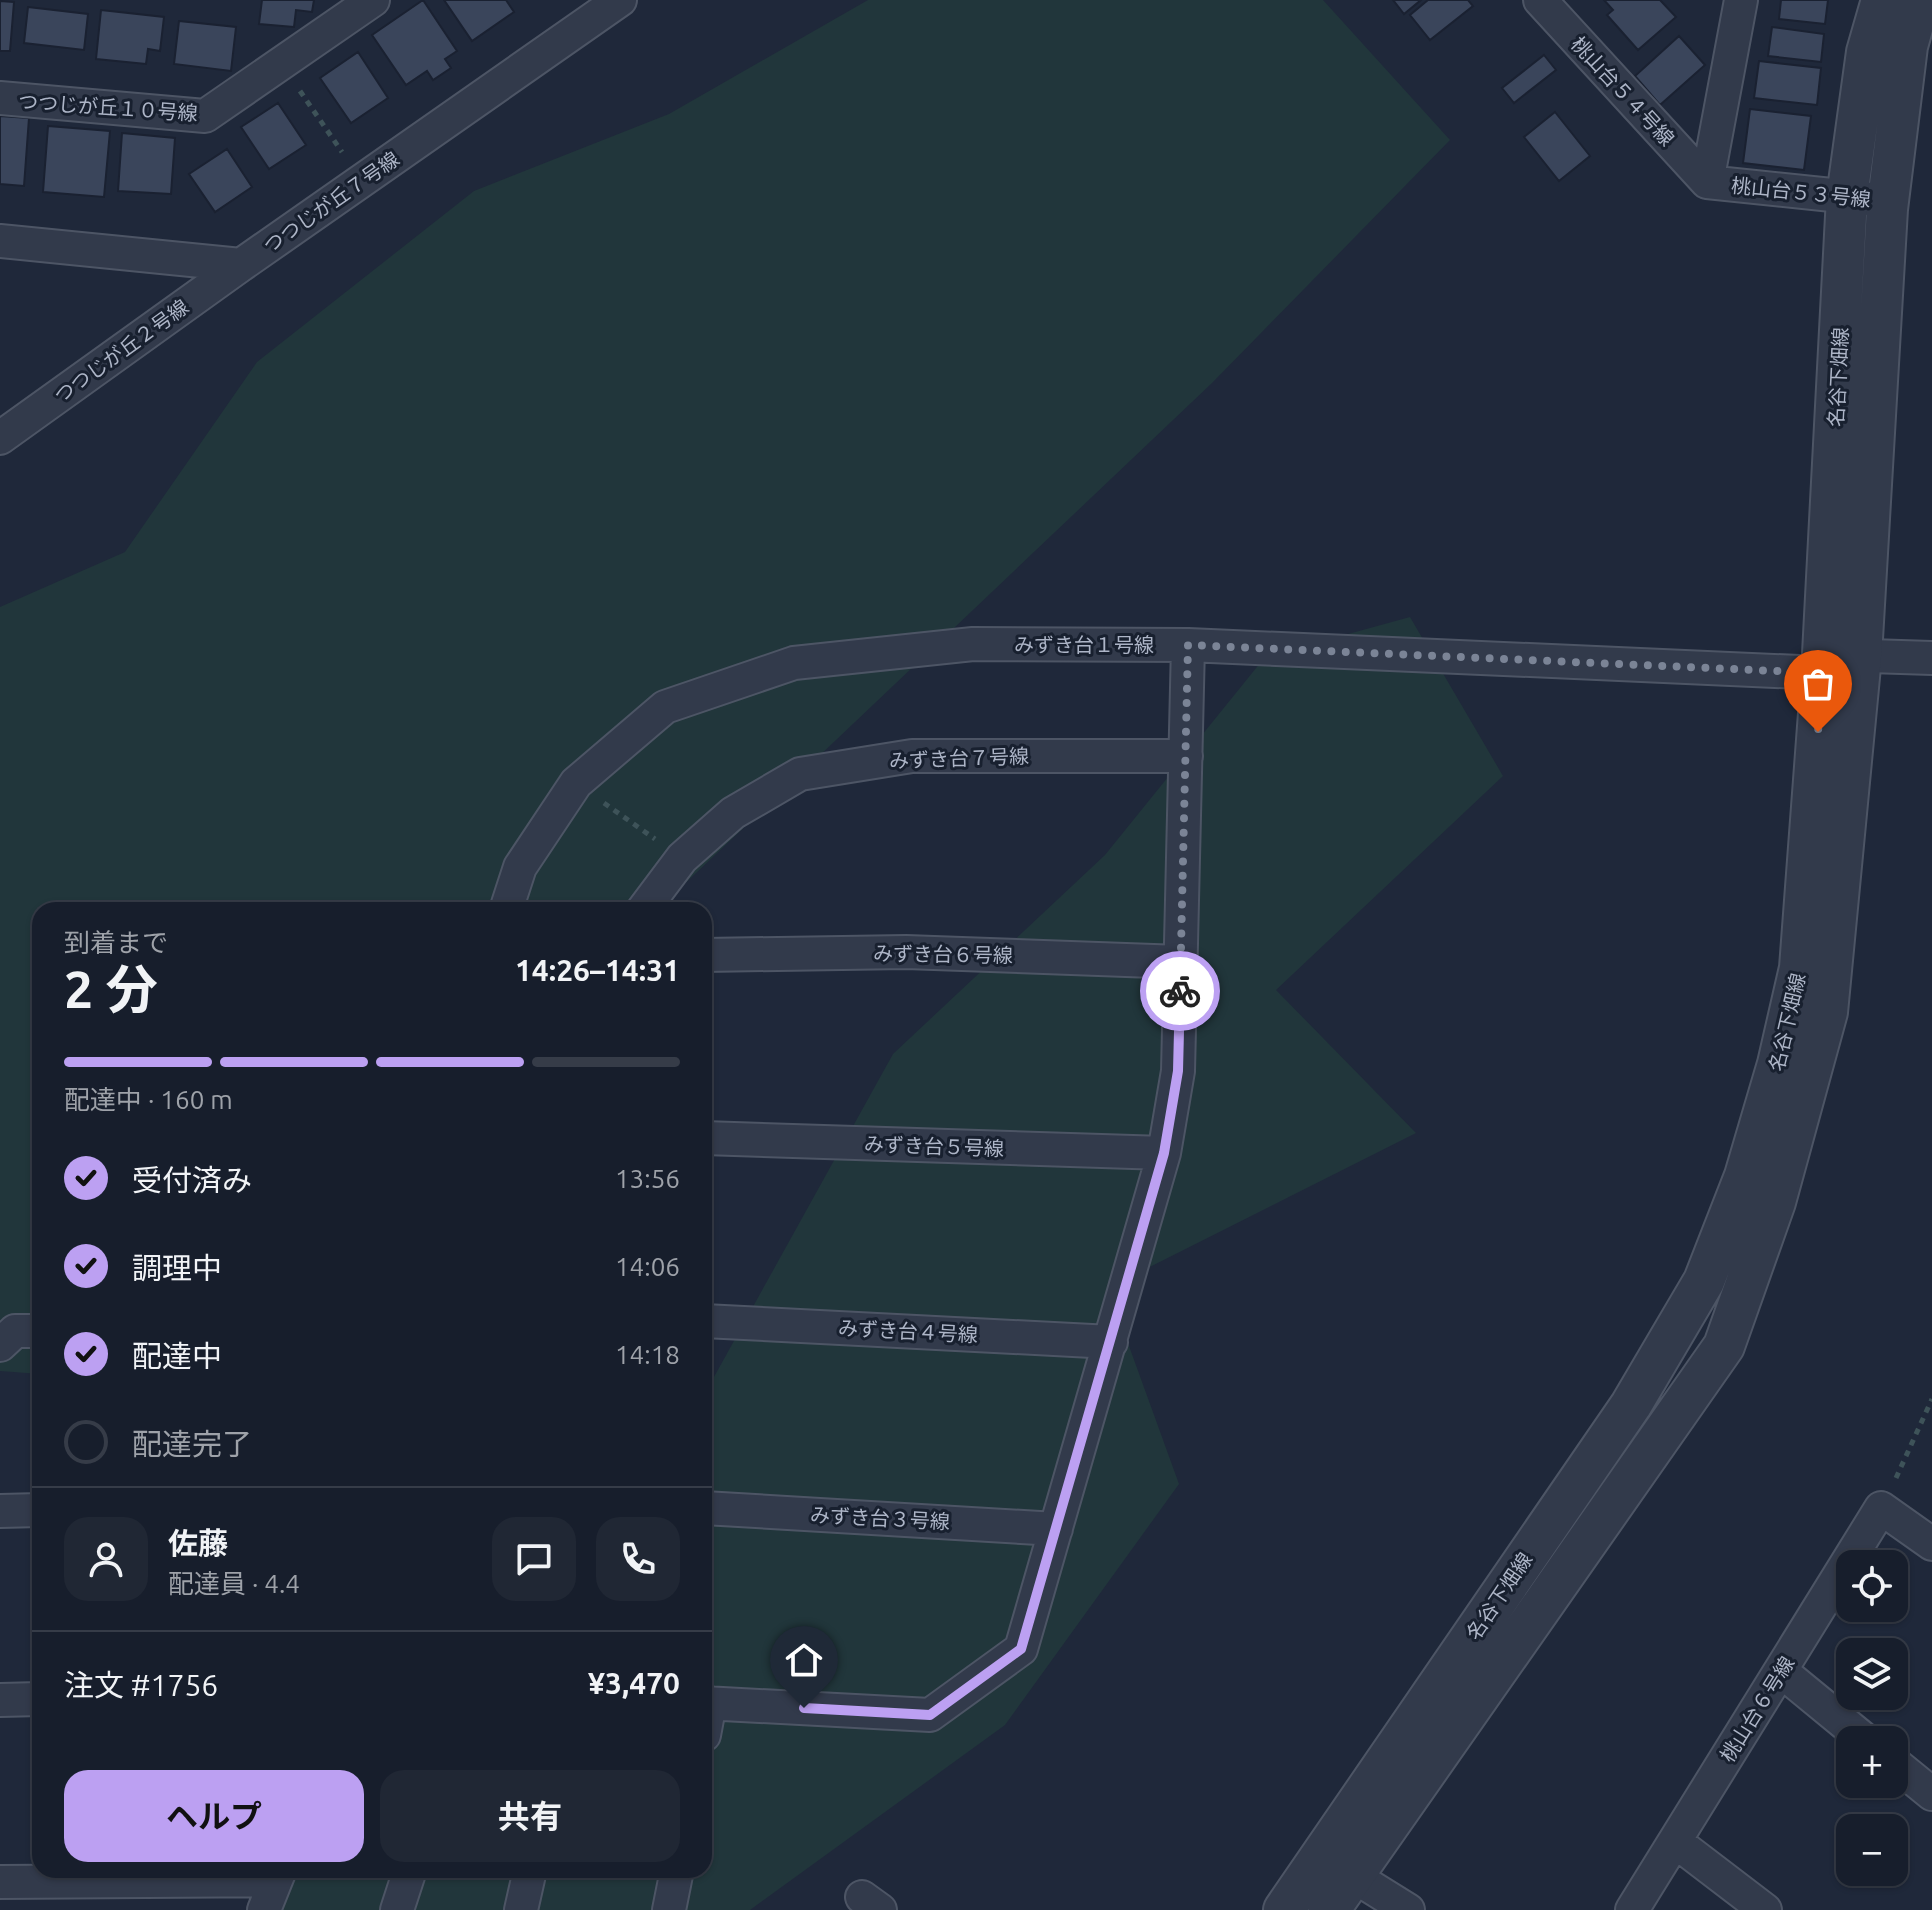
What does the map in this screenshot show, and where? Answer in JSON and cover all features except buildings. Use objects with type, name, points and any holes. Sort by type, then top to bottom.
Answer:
[{"type":"street","name":"つつじが丘１０号線","points":[[0,98],[205,116],[373,0]]},
{"type":"street","name":"つつじが丘７号線","points":[[0,241],[241,265],[620,0]]},
{"type":"street","name":"桃山台５４号線","points":[[1540,0],[1707,182]]},
{"type":"street","name":"桃山台５３号線","points":[[1741,0],[1707,182],[1888,200]]},
{"type":"street","name":"名谷下畑線","points":[[1835,661],[1847,197],[1867,52],[1882,0]]},
{"type":"street","name":"名谷下畑線","points":[[1284,1910],[1337,1866],[1631,1405],[1704,1281],[1745,1176],[1778,1064],[1800,968],[1907,46],[1920,0]]},
{"type":"street","name":"つつじが丘２号線","points":[[0,438],[241,265]]},
{"type":"street","name":"みずき台１号線","points":[[509,902],[520,867],[576,783],[665,707],[794,663],[973,644],[1188,645],[1835,661],[1932,658]]},
{"type":"street","points":[[712,1703],[930,1715],[1021,1649],[1164,1153],[1178,1071],[1188,645]]},
{"type":"street","name":"みずき台７号線","points":[[649,902],[682,858],[733,813],[800,774],[912,756],[1186,756]]},
{"type":"street","name":"みずき台６号線","points":[[712,955],[906,952],[1181,962]]},
{"type":"street","name":"みずき台５号線","points":[[712,1138],[1164,1153]]},
{"type":"street","name":"みずき台４号線","points":[[712,1321],[1111,1342]]},
{"type":"street","points":[[0,1345],[15,1331],[32,1331]]},
{"type":"street","name":"みずき台３号線","points":[[712,1508],[1056,1529]]},
{"type":"street","points":[[1881,1508],[1932,1544]]},
{"type":"street","name":"桃山台６号線","points":[[1632,1910],[1881,1508]]},
{"type":"street","points":[[0,1511],[32,1510]]},
{"type":"street","points":[[1781,1671],[1848,1726]]},
{"type":"street","points":[[0,1700],[32,1699]]},
{"type":"street","points":[[1908,1774],[1932,1794]]},
{"type":"street","points":[[1676,1842],[1765,1910]]},
{"type":"street","name":"名谷下畑線","points":[[1329,1910],[1337,1866]]},
{"type":"street","points":[[1337,1866],[1408,1910]]},
{"type":"street","points":[[0,1882],[159,1878]]},
{"type":"street","points":[[264,1910],[277,1878]]},
{"type":"street","points":[[397,1910],[407,1878]]},
{"type":"street","points":[[521,1910],[528,1878]]},
{"type":"street","points":[[669,1910],[675,1878]]},
{"type":"path","points":[[282,63],[361,181]]},
{"type":"path","points":[[576,783],[682,858]]},
{"type":"path","points":[[1881,1508],[1932,1399]]},
{"type":"green space","points":[[868,0],[1323,0],[1450,140],[1212,383],[665,902],[32,902],[32,1373],[0,1371],[0,607],[125,552],[257,362],[474,191],[669,114]]},
{"type":"green space","points":[[1410,617],[1503,776],[1276,990],[1416,1133],[1108,1288],[1179,1484],[1005,1725],[750,1910],[259,1910],[282,1878],[712,1878],[712,1381],[893,1054],[1105,855],[1265,657]]},
{"type":"way so far","points":[[1180,991],[1188,645],[1822,673],[1818,732]]},
{"type":"route","points":[[804,1708],[930,1715],[1021,1649],[1164,1153],[1178,1071],[1180,991]]}]
